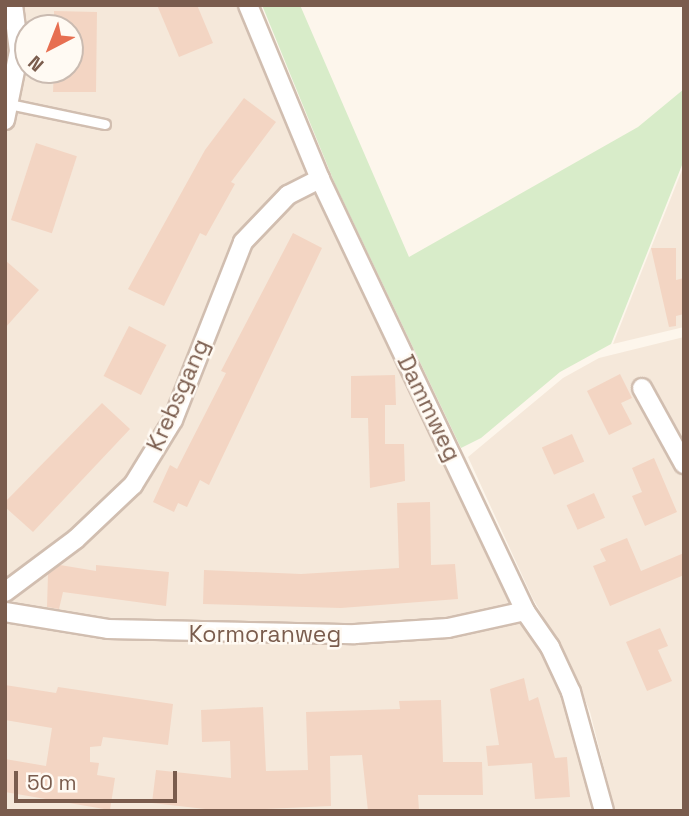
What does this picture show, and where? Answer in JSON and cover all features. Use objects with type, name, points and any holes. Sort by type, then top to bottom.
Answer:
[{"type":"street","name":"Dammweg","points":[[248,5],[320,179],[525,611],[550,647],[570,692],[604,811]]},
{"type":"street","points":[[7,112],[19,51],[11,9]]},
{"type":"street","name":"Krebsgang","points":[[5,592],[76,539],[133,485],[173,420],[243,242],[288,195],[320,179]]},
{"type":"street","points":[[642,388],[684,464]]},
{"type":"street","name":"Kormoranweg","points":[[5,612],[119,629],[355,635],[448,628],[525,611]]},
{"type":"lane","points":[[7,112],[106,124]]},
{"type":"shaded area","points":[[5,5],[240,5],[329,219],[554,676],[579,748],[593,811],[5,811]]},
{"type":"shaded area","points":[[684,165],[684,327],[613,344],[643,268]]},
{"type":"shaded area","points":[[684,337],[684,811],[615,811],[590,712],[569,660],[533,599],[468,457],[563,378],[599,358]]},
{"type":"green space","points":[[262,5],[300,5],[409,257],[638,127],[684,89],[684,160],[611,344],[560,372],[481,438],[461,448],[335,184]]},
{"type":"building","points":[[157,5],[197,5],[213,43],[179,57]]},
{"type":"building","points":[[54,11],[97,12],[96,92],[53,92],[53,84],[84,84],[84,14],[54,14]]},
{"type":"building","points":[[244,98],[276,122],[231,182],[235,184],[206,236],[200,233],[164,306],[128,289],[205,150]]},
{"type":"building","points":[[36,143],[77,156],[52,233],[11,220]]},
{"type":"building","points":[[293,233],[322,248],[209,485],[200,480],[187,507],[178,503],[174,512],[153,502],[170,465],[177,469],[226,373],[221,371]]},
{"type":"building","points":[[651,248],[676,248],[676,280],[684,278],[684,314],[676,316],[676,326],[669,327]]},
{"type":"building","points":[[5,260],[39,290],[5,328]]},
{"type":"building","points":[[129,326],[166,345],[141,395],[104,376]]},
{"type":"building","points":[[620,374],[632,398],[621,403],[632,424],[609,435],[587,391]]},
{"type":"building","points":[[395,375],[396,405],[385,405],[385,444],[404,444],[405,481],[370,488],[368,418],[351,418],[351,376]]},
{"type":"building","points":[[102,403],[130,429],[33,532],[5,507],[5,502]]},
{"type":"building","points":[[572,434],[584,461],[554,475],[542,447]]},
{"type":"building","points":[[654,458],[677,512],[645,526],[632,496],[642,492],[632,468]]},
{"type":"building","points":[[594,493],[605,518],[578,530],[567,505]]},
{"type":"building","points":[[430,502],[431,565],[455,564],[458,599],[341,608],[203,604],[204,570],[301,574],[399,568],[397,503]]},
{"type":"building","points":[[627,538],[641,571],[684,553],[684,575],[610,606],[593,566],[606,561],[600,549]]},
{"type":"building","points":[[60,565],[96,571],[96,565],[169,572],[166,606],[63,592],[59,609],[47,607],[48,574]]},
{"type":"building","points":[[660,628],[668,646],[658,650],[672,681],[647,691],[626,642]]},
{"type":"building","points":[[524,678],[529,701],[538,697],[555,758],[567,757],[570,797],[535,799],[532,763],[488,766],[486,746],[499,745],[490,689]]},
{"type":"building","points":[[5,685],[56,693],[58,687],[173,704],[168,745],[103,737],[101,746],[90,747],[90,762],[99,763],[97,775],[115,778],[110,810],[5,792],[5,759],[46,766],[52,728],[5,720]]},
{"type":"building","points":[[441,700],[443,762],[482,762],[483,795],[418,795],[419,810],[368,811],[362,755],[330,756],[331,806],[223,811],[152,803],[156,770],[231,778],[230,741],[202,742],[201,710],[263,707],[266,771],[308,770],[306,712],[400,709],[399,701]]}]
